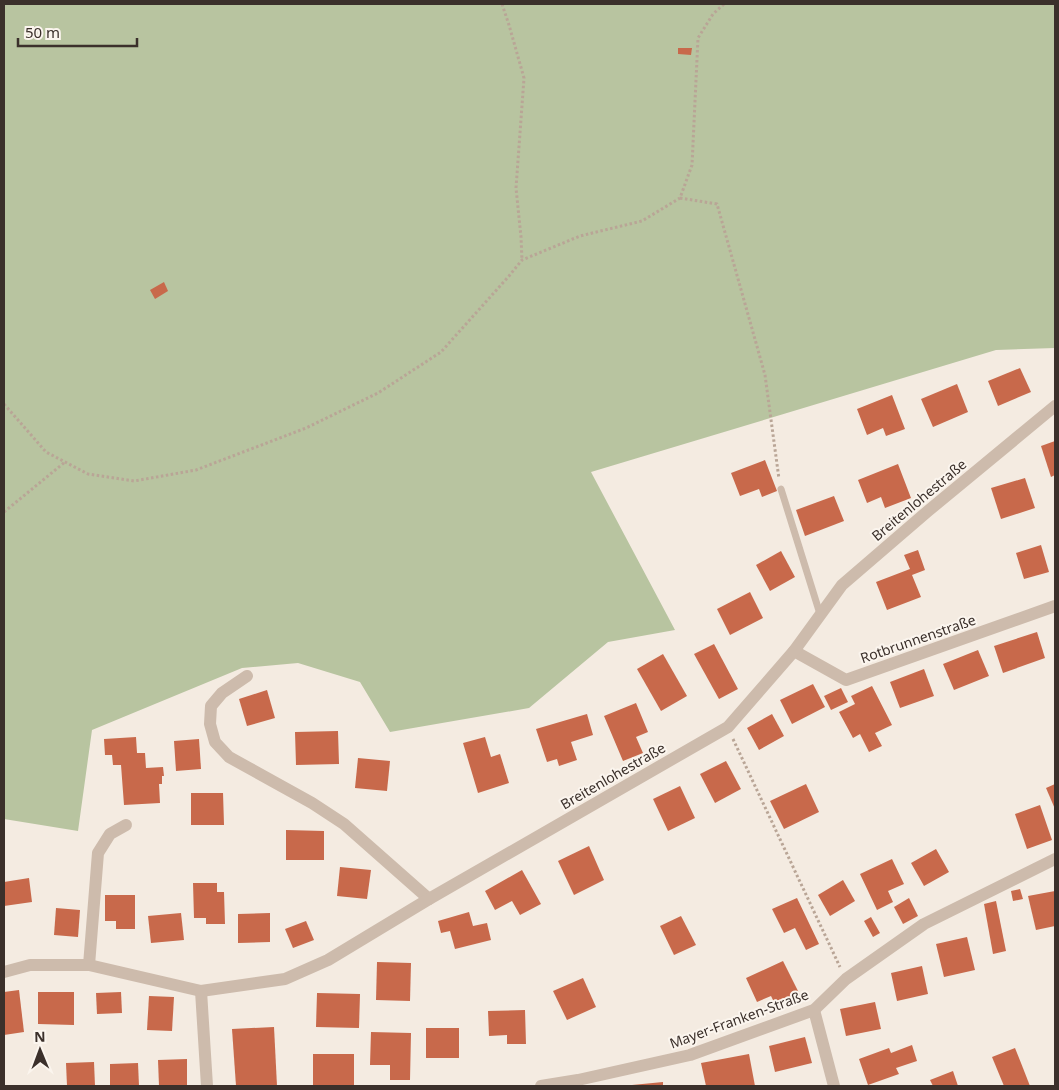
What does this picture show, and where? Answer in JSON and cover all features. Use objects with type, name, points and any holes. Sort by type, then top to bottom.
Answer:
[{"type":"street","name":"Breitenlohestraße","points":[[4,972],[30,964],[90,965],[201,991],[285,979],[328,960],[429,899],[728,727],[794,651],[842,585],[1055,406]]},
{"type":"street","name":"Rotbrunnenstraße","points":[[794,651],[846,680],[1055,606]]},
{"type":"street","points":[[247,676],[222,693],[212,706],[210,724],[215,742],[229,757],[312,803],[344,824],[429,899]]},
{"type":"street","points":[[90,965],[98,854],[110,834],[126,825]]},
{"type":"street","name":"Mayer-Franken-Straße","points":[[541,1086],[579,1083],[690,1055],[814,1010],[846,979],[924,924],[1055,860]]},
{"type":"street","points":[[201,991],[206,1086]]},
{"type":"street","points":[[814,1010],[834,1086]]},
{"type":"lane","points":[[781,489],[821,615]]},
{"type":"path","points":[[502,4],[524,78],[516,188],[522,260]]},
{"type":"path","points":[[4,404],[46,452],[88,474],[134,482],[196,470],[306,428],[378,393],[441,352],[522,260],[580,236],[642,221],[680,198],[692,165],[698,38],[713,14],[724,4]]},
{"type":"path","points":[[680,198],[717,204],[764,375],[781,489]]},
{"type":"path","points":[[4,512],[65,462]]},
{"type":"path","points":[[728,727],[846,979]]},
{"type":"green space","points":[[4,4],[1055,4],[1055,348],[996,350],[591,472],[675,630],[608,642],[529,708],[390,732],[360,682],[298,663],[242,668],[92,730],[78,831],[4,819]]},
{"type":"building","points":[[678,48],[692,48],[691,55],[678,54]]},
{"type":"building","points":[[164,282],[168,291],[155,299],[150,290]]},
{"type":"building","points":[[1020,368],[1031,392],[998,406],[988,381]]},
{"type":"building","points":[[957,384],[968,412],[933,427],[921,399]]},
{"type":"building","points":[[892,395],[905,429],[886,436],[883,428],[867,435],[857,409]]},
{"type":"building","points":[[1055,441],[1055,475],[1051,477],[1041,446]]},
{"type":"building","points":[[765,460],[777,491],[762,497],[759,489],[740,496],[731,473]]},
{"type":"building","points":[[898,464],[911,498],[885,508],[881,497],[867,503],[858,480]]},
{"type":"building","points":[[1025,478],[1035,508],[1001,519],[991,488]]},
{"type":"building","points":[[834,496],[844,521],[805,536],[796,510]]},
{"type":"building","points":[[1041,545],[1049,572],[1024,579],[1016,553]]},
{"type":"building","points":[[918,550],[925,570],[912,575],[921,597],[887,610],[876,582],[910,569],[904,555]]},
{"type":"building","points":[[781,551],[795,577],[770,591],[756,565]]},
{"type":"building","points":[[750,592],[763,618],[730,635],[717,609]]},
{"type":"building","points":[[1037,632],[1045,658],[1003,673],[994,646]]},
{"type":"building","points":[[714,644],[738,689],[719,699],[694,654]]},
{"type":"building","points":[[978,650],[989,676],[954,690],[943,664]]},
{"type":"building","points":[[663,654],[687,696],[661,711],[637,669]]},
{"type":"building","points":[[924,669],[934,696],[900,708],[890,682]]},
{"type":"building","points":[[813,684],[825,707],[792,724],[780,700]]},
{"type":"building","points":[[872,686],[892,725],[875,733],[882,746],[869,752],[860,734],[853,738],[839,712],[855,704],[851,696]]},
{"type":"building","points":[[841,688],[848,702],[831,710],[824,696]]},
{"type":"building","points":[[267,690],[275,718],[247,726],[239,699]]},
{"type":"building","points":[[636,703],[648,732],[636,737],[643,753],[623,761],[604,716]]},
{"type":"building","points":[[587,714],[593,735],[571,742],[577,760],[559,766],[557,759],[547,762],[536,729]]},
{"type":"building","points":[[772,714],[784,736],[759,750],[747,728]]},
{"type":"building","points":[[338,731],[339,764],[296,765],[295,732]]},
{"type":"building","points":[[136,737],[137,753],[145,753],[146,768],[163,767],[164,776],[162,776],[162,784],[159,784],[160,803],[124,805],[121,765],[113,765],[112,755],[105,755],[104,739]]},
{"type":"building","points":[[485,737],[491,757],[500,754],[509,783],[478,793],[463,743]]},
{"type":"building","points":[[199,739],[201,769],[176,771],[174,741]]},
{"type":"building","points":[[358,758],[390,761],[387,791],[355,788]]},
{"type":"building","points":[[726,761],[741,789],[715,803],[700,774]]},
{"type":"building","points":[[806,784],[819,812],[784,829],[770,801]]},
{"type":"building","points":[[1055,784],[1055,809],[1046,788]]},
{"type":"building","points":[[680,786],[695,818],[668,831],[653,799]]},
{"type":"building","points":[[191,793],[223,793],[224,825],[191,825]]},
{"type":"building","points":[[1040,805],[1052,840],[1027,849],[1015,814]]},
{"type":"building","points":[[286,830],[324,831],[324,860],[286,860]]},
{"type":"building","points":[[589,846],[604,880],[574,895],[558,861]]},
{"type":"building","points":[[936,849],[949,872],[924,886],[911,863]]},
{"type":"building","points":[[892,859],[904,884],[888,891],[893,902],[877,910],[860,874]]},
{"type":"building","points":[[340,867],[371,870],[367,899],[337,896]]},
{"type":"building","points":[[522,870],[541,904],[520,915],[512,901],[495,910],[485,891]]},
{"type":"building","points":[[29,878],[32,902],[4,906],[4,882]]},
{"type":"building","points":[[843,880],[855,901],[830,916],[818,895]]},
{"type":"building","points":[[193,883],[217,883],[217,892],[224,892],[225,924],[206,924],[206,918],[194,918]]},
{"type":"building","points":[[1020,889],[1023,899],[1013,901],[1011,891]]},
{"type":"building","points":[[1055,891],[1055,926],[1036,930],[1028,896]]},
{"type":"building","points":[[105,895],[135,895],[135,929],[116,929],[116,921],[105,921]]},
{"type":"building","points":[[797,898],[819,944],[806,950],[795,928],[784,933],[772,909]]},
{"type":"building","points":[[909,898],[918,916],[903,924],[894,907]]},
{"type":"building","points":[[996,901],[1006,951],[993,954],[984,904]]},
{"type":"building","points":[[56,908],[80,910],[78,937],[54,935]]},
{"type":"building","points":[[469,912],[473,926],[487,923],[491,940],[455,949],[450,931],[441,933],[438,921]]},
{"type":"building","points":[[181,913],[184,940],[151,943],[148,916]]},
{"type":"building","points":[[270,913],[270,942],[238,943],[238,914]]},
{"type":"building","points":[[681,916],[696,945],[674,955],[660,926]]},
{"type":"building","points":[[871,917],[880,933],[873,937],[864,921]]},
{"type":"building","points":[[306,921],[314,940],[293,948],[285,929]]},
{"type":"building","points":[[967,937],[975,970],[944,977],[936,944]]},
{"type":"building","points":[[783,961],[800,995],[776,1006],[771,996],[757,1002],[746,978]]},
{"type":"building","points":[[377,962],[411,963],[410,1001],[376,1000]]},
{"type":"building","points":[[922,966],[928,994],[897,1001],[891,973]]},
{"type":"building","points":[[583,978],[596,1007],[567,1020],[553,991]]},
{"type":"building","points":[[19,990],[24,1032],[4,1035],[4,992]]},
{"type":"building","points":[[38,992],[74,992],[74,1025],[38,1024]]},
{"type":"building","points":[[121,992],[122,1013],[97,1014],[96,993]]},
{"type":"building","points":[[317,993],[360,994],[359,1028],[316,1027]]},
{"type":"building","points":[[149,996],[174,997],[172,1031],[147,1030]]},
{"type":"building","points":[[875,1002],[881,1029],[846,1036],[840,1009]]},
{"type":"building","points":[[525,1010],[526,1044],[507,1044],[507,1035],[489,1036],[488,1011]]},
{"type":"building","points":[[274,1027],[277,1086],[236,1086],[232,1029]]},
{"type":"building","points":[[426,1028],[459,1028],[459,1058],[426,1058]]},
{"type":"building","points":[[371,1032],[411,1033],[410,1080],[390,1080],[390,1065],[370,1065]]},
{"type":"building","points":[[805,1037],[812,1063],[775,1072],[769,1046]]},
{"type":"building","points":[[912,1045],[917,1061],[896,1068],[899,1074],[868,1085],[859,1059],[889,1048],[891,1053]]},
{"type":"building","points":[[1015,1048],[1030,1086],[1004,1086],[992,1057]]},
{"type":"building","points":[[313,1054],[354,1054],[354,1086],[313,1086]]},
{"type":"building","points":[[749,1054],[755,1086],[706,1086],[701,1063]]},
{"type":"building","points":[[187,1059],[187,1085],[159,1086],[158,1060]]},
{"type":"building","points":[[94,1062],[95,1086],[67,1086],[66,1063]]},
{"type":"building","points":[[138,1063],[139,1086],[110,1086],[110,1064]]},
{"type":"building","points":[[953,1071],[958,1086],[933,1086],[930,1080]]},
{"type":"building","points":[[663,1082],[663,1086],[632,1086],[632,1085]]}]
